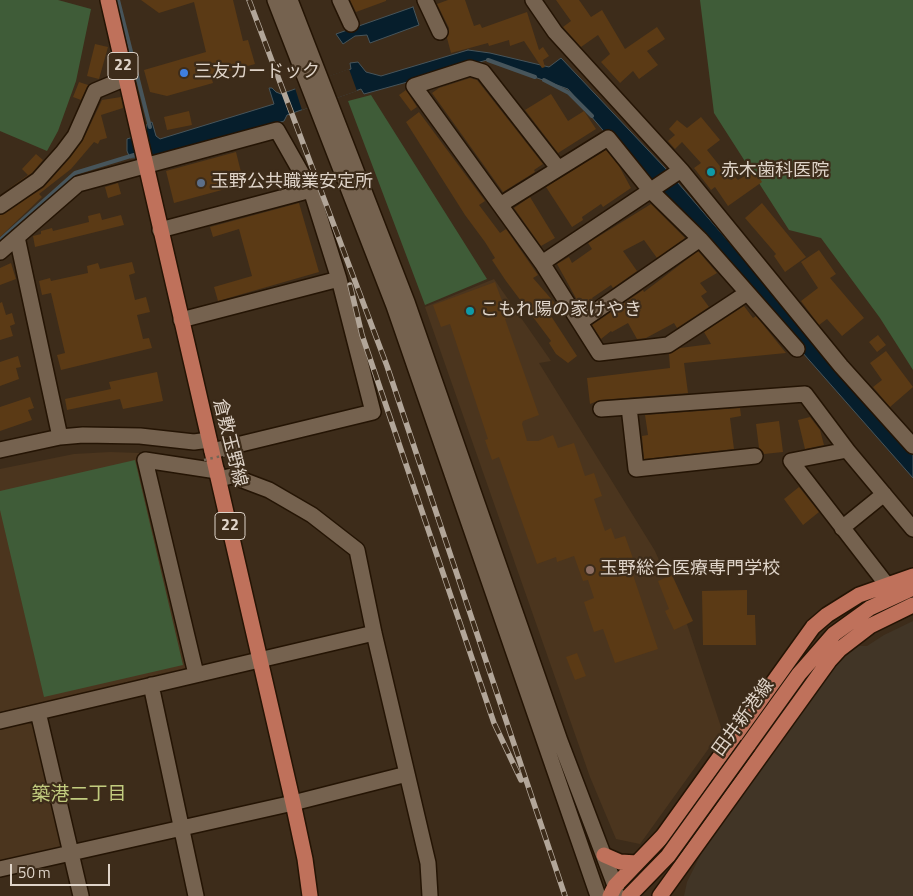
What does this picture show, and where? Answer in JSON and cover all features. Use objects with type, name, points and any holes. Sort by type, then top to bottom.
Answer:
[{"type":"main road","name":"倉敷玉野線","points":[[108,0],[181,320],[208,451],[218,475],[306,859],[310,896]]},
{"type":"main road","points":[[615,893],[637,863],[663,836],[813,627],[827,615],[853,599],[913,576]]},
{"type":"main road","name":"田井新港線","points":[[629,896],[668,856],[799,674],[834,634],[870,608],[913,588]]},
{"type":"main road","points":[[660,896],[829,661],[840,649],[870,626],[913,605]]},
{"type":"main road","points":[[604,855],[620,862],[637,863]]},
{"type":"street","points":[[274,0],[314,81]]},
{"type":"street","points":[[290,0],[314,81],[394,306],[598,896]]},
{"type":"street","points":[[340,0],[351,24]]},
{"type":"street","points":[[425,0],[440,32]]},
{"type":"street","points":[[533,0],[555,32],[594,77],[681,170],[841,366],[913,446]]},
{"type":"street","points":[[558,168],[483,72],[470,68],[414,86],[542,263],[599,353],[668,346],[748,293]]},
{"type":"street","points":[[0,206],[38,180],[63,152],[75,136],[95,91],[126,78]]},
{"type":"street","points":[[322,103],[413,320],[556,732],[604,855],[615,893]]},
{"type":"street","points":[[0,252],[78,184],[144,161],[277,130],[311,190],[339,279],[373,412],[208,451],[194,442],[111,434],[60,437],[0,450]]},
{"type":"street","points":[[500,205],[608,138],[650,190],[700,239],[797,349]]},
{"type":"street","points":[[542,263],[681,170]]},
{"type":"street","points":[[160,230],[311,190]]},
{"type":"street","points":[[16,237],[60,437]]},
{"type":"street","points":[[580,322],[700,239]]},
{"type":"street","points":[[181,320],[339,279]]},
{"type":"street","points":[[601,409],[805,394],[847,450],[913,528]]},
{"type":"street","points":[[629,407],[636,469],[755,456]]},
{"type":"street","points":[[847,450],[791,461],[887,585]]},
{"type":"street","points":[[196,674],[145,460],[218,475],[232,476],[269,490],[312,515],[357,550],[374,633],[428,863],[430,896]]},
{"type":"street","points":[[842,528],[884,494]]},
{"type":"street","points":[[0,721],[374,633]]},
{"type":"street","points":[[151,685],[196,896]]},
{"type":"street","points":[[38,712],[81,896]]},
{"type":"street","points":[[0,869],[293,803],[407,774]]},
{"type":"path","points":[[208,451],[226,455],[227,458]]},
{"type":"shaded area","name":"玉野総合医療専門学校","points":[[494,279],[551,361],[539,363],[655,551],[671,588],[675,588],[722,730],[640,844],[616,839],[590,777],[425,307]]},
{"type":"shaded area","points":[[139,453],[189,663],[185,670],[0,712],[0,469],[74,454]]},
{"type":"shaded area","points":[[913,621],[913,896],[684,896],[687,882],[707,842],[821,683],[844,657],[859,646],[867,646],[884,635]]},
{"type":"shaded area","points":[[27,722],[36,727],[64,843],[60,849],[0,863],[0,728]]},
{"type":"green space","points":[[0,0],[58,0],[91,9],[76,81],[58,131],[47,151],[0,131]]},
{"type":"green space","points":[[700,0],[913,0],[913,370],[880,318],[821,238],[789,230],[714,113]]},
{"type":"green space","points":[[371,95],[487,279],[425,305],[348,101]]},
{"type":"green space","points":[[135,460],[183,665],[44,697],[0,510],[0,491]]},
{"type":"water","points":[[413,7],[419,25],[370,43],[367,35],[355,36],[343,44],[336,34]]},
{"type":"water","points":[[468,50],[490,53],[549,67],[561,58],[665,168],[913,455],[913,478],[780,327],[647,182],[568,89],[487,60],[364,94],[361,89],[287,115],[284,121],[164,156],[130,158],[127,151],[127,139],[146,133],[147,124],[152,122],[156,136],[160,139],[274,104],[269,88],[281,94],[351,69],[350,63],[358,62],[366,72],[381,76]]},
{"type":"pier","points":[[349,69],[357,91],[302,110],[295,88]]},
{"type":"building","points":[[141,0],[233,0],[243,41],[248,40],[255,64],[211,76],[213,83],[167,96],[150,92],[144,70],[206,52],[194,2],[159,13]]},
{"type":"building","points":[[350,0],[386,0],[386,1],[356,12]]},
{"type":"building","points":[[448,0],[465,0],[474,26],[480,24],[482,28],[527,12],[539,50],[543,47],[549,56],[543,60],[545,67],[542,68],[524,41],[510,46],[509,40],[489,46],[488,43],[451,53],[447,38],[449,28],[437,4]]},
{"type":"building","points":[[556,0],[579,0],[591,17],[602,10],[625,49],[657,27],[665,39],[647,51],[658,65],[639,79],[633,71],[620,83],[601,62],[610,54],[598,35],[581,47],[563,27],[571,21]]},
{"type":"building","points":[[95,44],[108,47],[99,79],[87,76]]},
{"type":"building","points":[[470,78],[477,80],[543,164],[534,170],[535,172],[503,192],[432,93],[439,88]]},
{"type":"building","points":[[79,82],[88,85],[81,100],[73,97]]},
{"type":"building","points":[[406,90],[417,107],[411,111],[399,95]]},
{"type":"building","points":[[551,94],[568,121],[584,111],[596,129],[558,153],[525,110]]},
{"type":"building","points":[[121,97],[123,108],[101,115],[107,138],[100,140],[98,144],[94,142],[71,169],[39,194],[42,197],[0,237],[0,215],[43,188],[70,158],[83,140],[102,100]]},
{"type":"building","points":[[189,111],[192,125],[167,130],[164,117]]},
{"type":"building","points":[[419,112],[485,201],[479,205],[500,233],[506,229],[538,275],[533,278],[560,309],[551,316],[577,356],[568,363],[556,354],[549,343],[551,341],[506,281],[492,260],[495,258],[485,242],[465,215],[406,122]]},
{"type":"building","points":[[701,117],[720,140],[707,150],[731,180],[735,177],[738,180],[755,170],[762,182],[728,206],[715,187],[711,190],[694,168],[701,163],[682,142],[675,149],[668,141],[675,135],[669,129],[677,120],[687,128]]},
{"type":"building","points":[[606,150],[619,166],[631,188],[603,207],[601,204],[582,217],[583,220],[572,227],[546,187]]},
{"type":"building","points":[[236,152],[244,184],[174,203],[166,171]]},
{"type":"building","points":[[36,154],[43,160],[32,173],[5,191],[28,175],[22,169]]},
{"type":"building","points":[[118,183],[121,194],[108,198],[105,187]]},
{"type":"building","points":[[530,197],[555,238],[541,246],[514,208]]},
{"type":"building","points":[[299,203],[319,272],[218,301],[214,287],[252,276],[239,229],[213,237],[210,227]]},
{"type":"building","points":[[762,203],[806,257],[785,272],[774,256],[776,254],[745,218]]},
{"type":"building","points":[[651,204],[685,238],[657,258],[644,240],[623,251],[637,271],[613,288],[611,285],[592,298],[594,301],[582,309],[557,264],[569,257],[572,263],[592,249],[588,243]]},
{"type":"building","points":[[100,213],[102,220],[121,215],[124,225],[35,247],[33,236],[41,234],[41,231],[52,228],[53,231],[89,222],[88,216]]},
{"type":"building","points":[[819,250],[836,274],[830,278],[864,318],[842,336],[827,319],[819,325],[801,301],[818,288],[801,262]]},
{"type":"building","points":[[698,251],[717,273],[700,283],[707,292],[701,296],[709,307],[677,328],[674,323],[646,338],[637,339],[628,323],[611,331],[601,339],[592,325],[643,290],[644,292]]},
{"type":"building","points":[[132,262],[135,273],[129,275],[135,300],[146,297],[150,312],[137,315],[143,339],[149,338],[152,348],[61,370],[57,355],[65,353],[51,293],[42,295],[39,281],[50,278],[51,281],[88,273],[87,266],[98,263],[100,269]]},
{"type":"building","points":[[11,263],[16,279],[0,285],[0,268]]},
{"type":"building","points":[[495,282],[508,317],[505,319],[539,415],[523,421],[522,424],[527,441],[538,441],[553,435],[558,448],[574,443],[585,476],[594,473],[602,496],[594,499],[605,531],[611,528],[615,539],[625,536],[635,564],[630,566],[658,649],[615,663],[603,629],[594,632],[584,602],[594,598],[588,580],[583,581],[574,556],[557,562],[556,557],[537,564],[499,457],[492,460],[485,440],[488,439],[450,324],[441,327],[433,305]]},
{"type":"building","points":[[2,302],[6,315],[12,313],[15,324],[10,326],[13,336],[0,340],[0,303]]},
{"type":"building","points":[[744,306],[753,318],[756,316],[786,353],[684,363],[688,393],[600,400],[590,404],[587,378],[670,368],[669,354],[680,348],[711,344],[704,332]]},
{"type":"building","points":[[878,335],[886,345],[877,352],[869,342]]},
{"type":"building","points":[[886,351],[913,387],[890,407],[873,387],[882,380],[870,363]]},
{"type":"building","points":[[18,356],[21,367],[16,368],[19,379],[0,386],[0,362]]},
{"type":"building","points":[[157,372],[163,401],[123,409],[120,399],[67,410],[65,399],[111,389],[109,382]]},
{"type":"building","points":[[30,397],[34,408],[28,410],[32,420],[0,431],[0,407]]},
{"type":"building","points":[[740,408],[741,416],[730,418],[734,449],[644,459],[642,436],[648,435],[645,415]]},
{"type":"building","points":[[810,417],[820,430],[824,445],[805,449],[798,420]]},
{"type":"building","points":[[779,421],[783,452],[764,454],[759,448],[756,424]]},
{"type":"building","points":[[799,487],[819,512],[803,525],[784,499]]},
{"type":"building","points":[[672,575],[693,621],[674,630],[665,611],[669,609],[658,581]]},
{"type":"building","points":[[747,590],[747,615],[755,615],[756,645],[703,645],[702,591]]},
{"type":"building","points":[[577,653],[586,676],[575,680],[566,657]]},
{"type":"waterway","points":[[118,0],[150,127]]},
{"type":"waterway","points":[[488,60],[535,77]]},
{"type":"waterway","points":[[544,80],[569,93],[592,116]]},
{"type":"waterway","points":[[0,240],[75,173],[134,155]]},
{"type":"railway","points":[[249,0],[387,366],[565,896]]},
{"type":"railway","points":[[350,285],[362,335],[494,723],[521,780]]},
{"type":"place","name":"三友カードック","points":[[184,73]]},
{"type":"place","name":"赤木歯科医院","points":[[711,172]]},
{"type":"place","name":"玉野公共職業安定所","points":[[201,183]]},
{"type":"place","name":"こもれ陽の家けやき","points":[[470,311]]},
{"type":"place","name":"玉野総合医療専門学校","points":[[590,570]]},
{"type":"district","name":"築港二丁目","points":[[79,795]]}]
